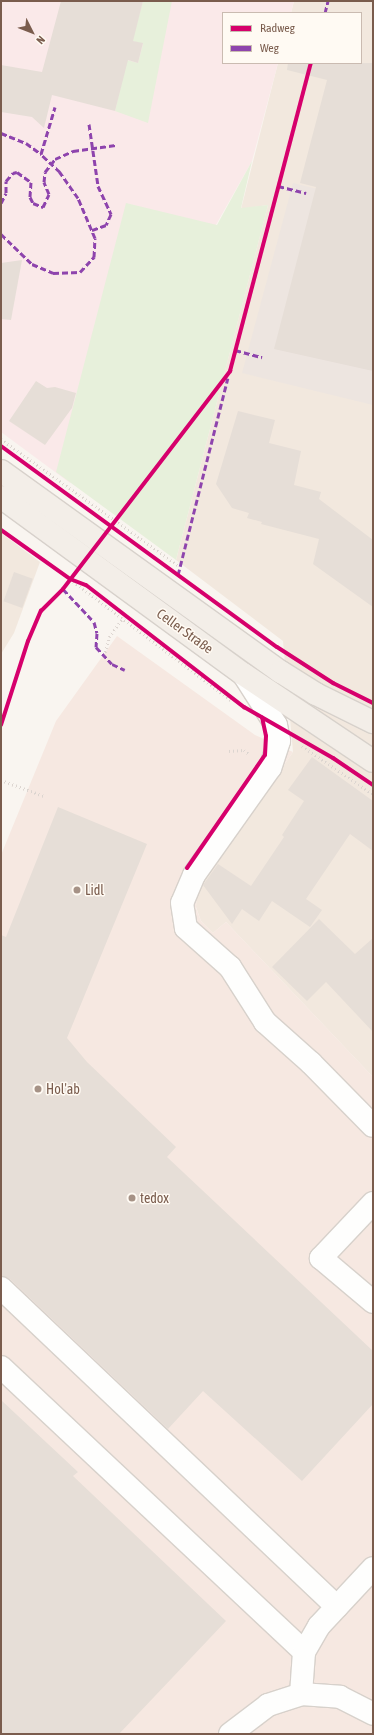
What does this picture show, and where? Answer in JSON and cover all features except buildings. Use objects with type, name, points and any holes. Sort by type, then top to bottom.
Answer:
[{"type":"main road","name":"Celler Straße","points":[[1,471],[281,672],[316,694],[373,722]]},
{"type":"main road","name":"Celler Straße","points":[[1,496],[243,674],[373,761]]},
{"type":"street","points":[[243,674],[276,725],[279,741],[270,768],[194,876],[182,904],[186,928],[230,967],[265,1022],[311,1063],[373,1126]]},
{"type":"street","points":[[373,1203],[321,1258],[373,1302]]},
{"type":"street","points":[[1,1288],[337,1607]]},
{"type":"street","points":[[1,1367],[304,1652]]},
{"type":"street","points":[[302,1694],[304,1652],[319,1626],[373,1568]]},
{"type":"street","points":[[230,1734],[268,1705],[302,1694],[340,1697],[373,1714]]},
{"type":"path","points":[[1,439],[179,566]]},
{"type":"path","points":[[1,446],[19,460]]},
{"type":"path","points":[[70,579],[237,703]]},
{"type":"path","points":[[70,579],[86,585],[237,703]]},
{"type":"path","points":[[104,656],[109,637],[123,618]]},
{"type":"path","points":[[276,725],[320,751]]},
{"type":"path","points":[[298,743],[373,794]]},
{"type":"path","points":[[229,751],[244,750],[252,756],[254,751]]},
{"type":"path","points":[[1,780],[44,796]]},
{"type":"shaded area","points":[[1,1],[294,1],[291,12],[222,12],[222,64],[278,64],[252,161],[70,483],[1,432]]},
{"type":"shaded area","points":[[294,1],[373,1],[373,1077],[226,922],[213,933],[201,921],[196,907],[197,891],[293,752],[283,641],[176,560],[268,205],[241,209],[278,64],[362,64],[362,12],[291,12]]},
{"type":"shaded area","points":[[293,183],[362,200],[373,213],[373,405],[242,373]]},
{"type":"shaded area","points":[[1,533],[40,562],[14,633],[1,654]]},
{"type":"shaded area","points":[[117,636],[255,735],[293,752],[197,891],[196,908],[201,921],[213,933],[226,922],[373,1077],[373,1734],[1,1734],[1,855],[56,721]]},
{"type":"green space","points":[[143,1],[172,1],[148,123],[115,111],[127,60],[138,63],[143,44],[132,41]]},
{"type":"green space","points":[[252,161],[241,208],[268,205],[176,560],[56,472],[126,203],[217,225]]},
{"type":"marked path","points":[[325,12],[328,1]]},
{"type":"marked path","points":[[1,234],[32,264],[53,273],[80,272],[94,257],[95,238],[78,198],[60,172],[41,154],[55,107]]},
{"type":"marked path","points":[[89,124],[98,186],[111,214],[106,225],[92,230]]},
{"type":"marked path","points":[[1,133],[26,143],[41,154]]},
{"type":"marked path","points":[[1,203],[6,193],[6,181],[13,173],[17,172],[31,182],[30,197],[33,203],[43,207],[49,194],[44,182],[45,172],[55,159],[73,151],[116,145]]},
{"type":"marked path","points":[[278,186],[306,193]]},
{"type":"marked path","points":[[235,350],[262,357]]},
{"type":"marked path","points":[[178,575],[228,378]]},
{"type":"marked path","points":[[63,589],[94,622],[97,633],[96,647],[112,664],[125,670]]},
{"type":"cycle path","points":[[1,725],[28,641],[41,611],[63,589],[230,371],[311,64]]},
{"type":"cycle path","points":[[1,446],[277,647],[333,683],[373,703]]},
{"type":"cycle path","points":[[1,530],[70,579],[86,585],[244,707],[333,758],[373,785]]},
{"type":"cycle path","points":[[187,868],[265,755],[266,736],[262,717]]},
{"type":"place","name":"Lidl","points":[[77,890]]},
{"type":"place","name":"Hol'ab","points":[[38,1089]]},
{"type":"place","name":"tedox","points":[[132,1198]]}]
